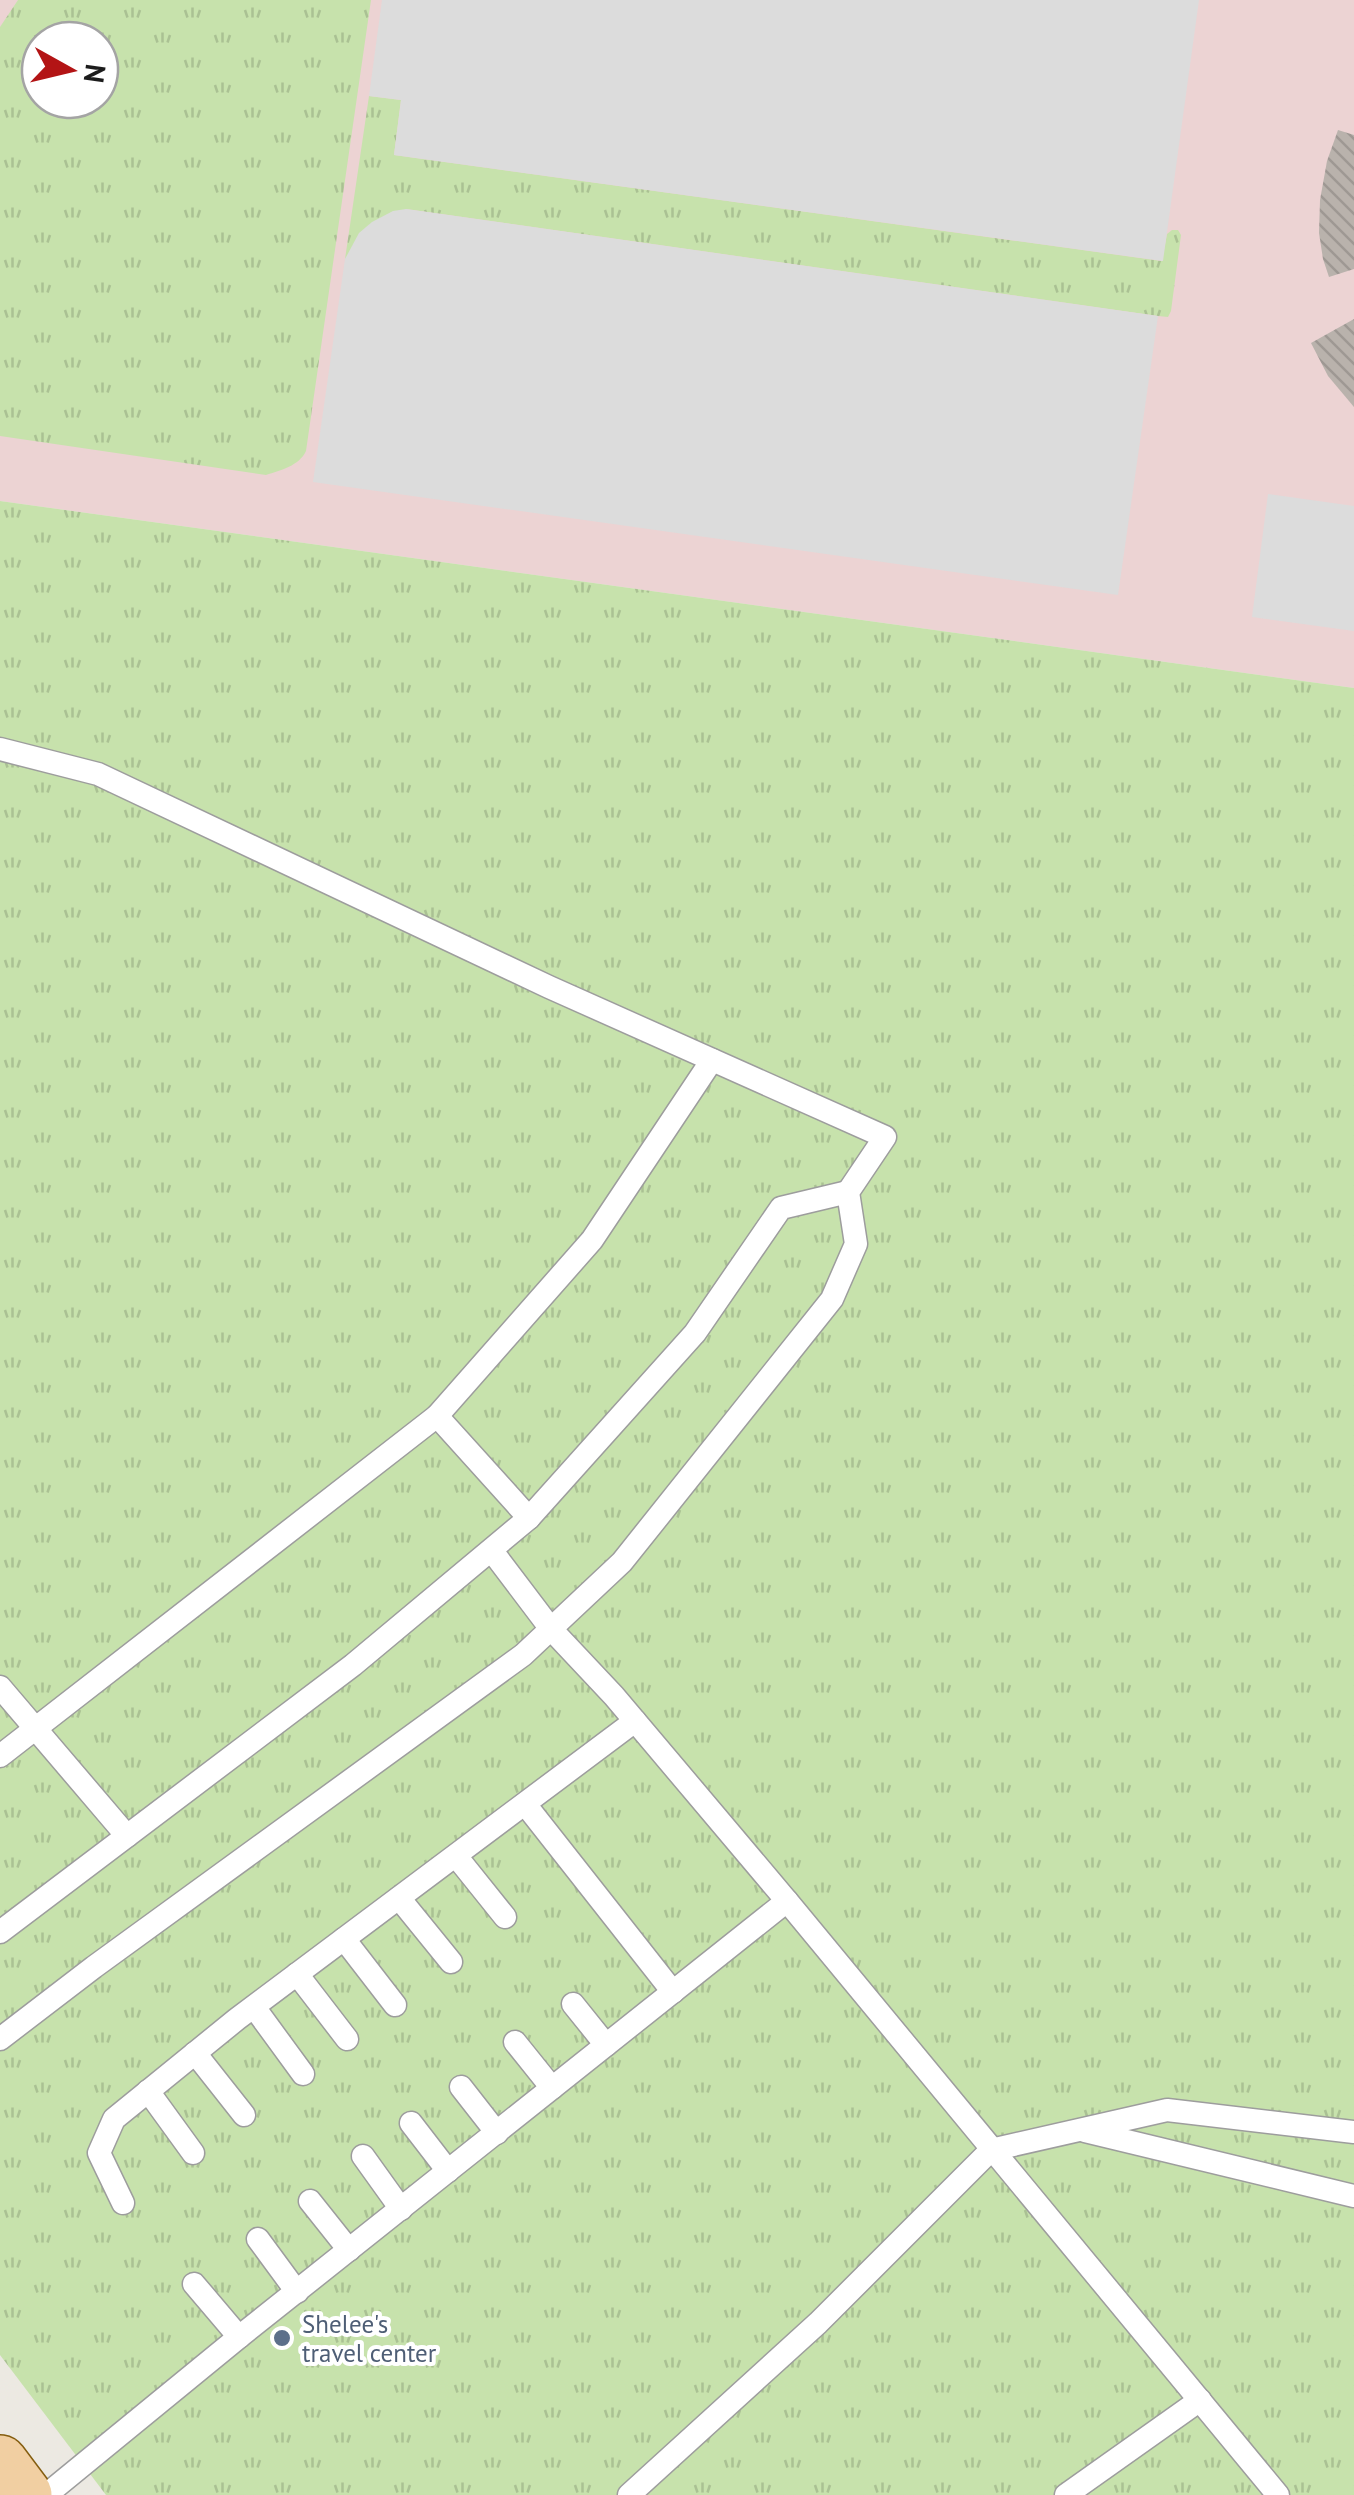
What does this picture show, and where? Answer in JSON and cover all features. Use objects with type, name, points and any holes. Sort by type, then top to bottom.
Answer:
[{"type":"main road","points":[[0,2463],[24,2495]]},
{"type":"lane","points":[[0,749],[98,774],[548,986],[885,1137],[848,1192],[781,1208],[696,1333],[529,1518],[352,1665],[0,1932]]},
{"type":"lane","points":[[0,1756],[437,1416],[592,1240],[712,1060]]},
{"type":"lane","points":[[0,2038],[523,1655],[622,1562],[832,1298],[856,1244],[848,1192]]},
{"type":"lane","points":[[437,1416],[529,1518]]},
{"type":"lane","points":[[492,1550],[551,1628],[788,1902],[1278,2495]]},
{"type":"lane","points":[[0,1687],[126,1836]]},
{"type":"lane","points":[[123,2204],[98,2153],[114,2119],[297,1974],[635,1721]]},
{"type":"lane","points":[[525,1804],[673,1992]]},
{"type":"lane","points":[[456,1856],[505,1917]]},
{"type":"lane","points":[[399,1898],[451,1962]]},
{"type":"lane","points":[[46,2495],[788,1902]]},
{"type":"lane","points":[[344,1940],[396,2005]]},
{"type":"lane","points":[[297,1974],[347,2039]]},
{"type":"lane","points":[[573,2004],[606,2046]]},
{"type":"lane","points":[[254,2007],[303,2074]]},
{"type":"lane","points":[[515,2042],[552,2088]]},
{"type":"lane","points":[[195,2053],[244,2115]]},
{"type":"lane","points":[[461,2088],[497,2133]]},
{"type":"lane","points":[[148,2091],[194,2153]]},
{"type":"lane","points":[[628,2495],[818,2323],[991,2150],[1167,2110],[1354,2132]]},
{"type":"lane","points":[[411,2122],[448,2171]]},
{"type":"lane","points":[[1079,2130],[1354,2196]]},
{"type":"lane","points":[[363,2156],[401,2209]]},
{"type":"lane","points":[[310,2201],[349,2250]]},
{"type":"lane","points":[[258,2238],[297,2292]]},
{"type":"lane","points":[[194,2284],[240,2337]]},
{"type":"lane","points":[[1066,2495],[1200,2400]]},
{"type":"shaded area","points":[[0,0],[1354,0],[1354,688],[0,501]]},
{"type":"shaded area","points":[[382,0],[1199,0],[1163,261],[394,155],[401,100],[369,96]]},
{"type":"shaded area","points":[[406,209],[1158,316],[1118,595],[313,482],[345,259],[359,233],[372,222]]},
{"type":"shaded area","points":[[1268,494],[1354,506],[1354,631],[1252,617]]},
{"type":"green space","points":[[18,0],[371,0],[303,456],[294,464],[266,475],[0,436],[0,27]]},
{"type":"green space","points":[[369,96],[401,100],[394,155],[1162,261],[1167,234],[1178,230],[1181,235],[1171,311],[1168,317],[1158,316],[406,209],[345,259]]},
{"type":"green space","points":[[0,501],[1354,688],[1354,2495],[106,2495],[0,2355]]},
{"type":"building","points":[[1338,130],[1354,135],[1354,269],[1329,277],[1319,233],[1320,200]]},
{"type":"building","points":[[1354,319],[1354,407],[1328,376],[1311,343]]},
{"type":"place","name":"Shelee's travel center","points":[[282,2338]]}]
